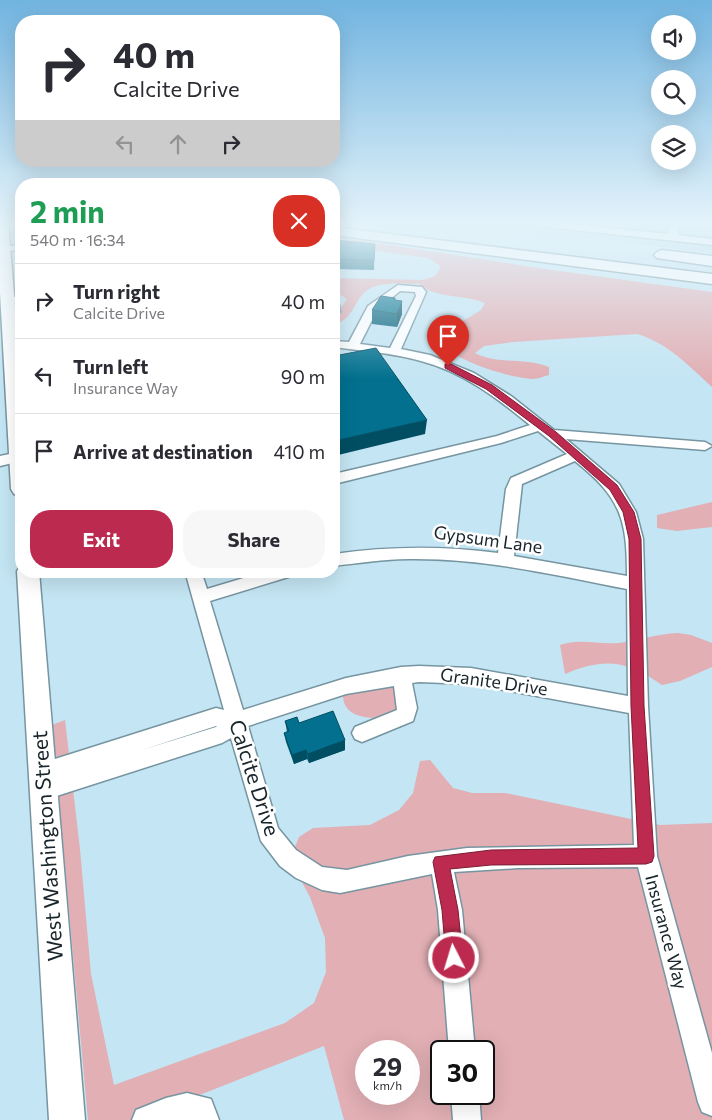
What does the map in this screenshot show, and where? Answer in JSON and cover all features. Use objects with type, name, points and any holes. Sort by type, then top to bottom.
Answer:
[{"type":"highway","points":[[675,274],[712,279]]},
{"type":"main road","points":[[6,274],[15,367]]},
{"type":"main road","name":"West Washington Street","points":[[29,578],[67,1120]]},
{"type":"street","points":[[354,345],[372,308],[398,288],[418,289],[421,292],[421,296],[394,351]]},
{"type":"street","name":"Insurance Way","points":[[340,344],[394,351],[426,358],[470,376],[506,399],[577,455],[614,488],[628,512],[635,539],[638,706],[646,856],[712,1102]]},
{"type":"street","points":[[340,478],[546,430],[705,446]]},
{"type":"street","points":[[505,560],[512,490],[516,481],[577,455]]},
{"type":"street","points":[[0,461],[15,458]]},
{"type":"street","name":"Gypsum Lane","points":[[340,559],[409,551],[452,553],[505,560],[636,584]]},
{"type":"street","name":"Calcite Drive","points":[[195,578],[235,721],[269,833],[292,864],[312,875],[334,882],[363,879],[389,871],[441,862],[491,858],[646,856]]},
{"type":"street","points":[[201,597],[265,578]]},
{"type":"street","name":"Granite Drive","points":[[44,781],[222,734],[235,721],[346,686],[401,675],[438,673],[471,676],[638,706]]},
{"type":"street","points":[[362,733],[406,715],[407,708],[401,675]]},
{"type":"street","points":[[441,862],[450,910],[461,1040]]},
{"type":"street","points":[[466,1105],[467,1120]]},
{"type":"street","points":[[146,1120],[173,1110],[195,1107],[201,1109],[205,1120]]},
{"type":"shaded area","points":[[583,274],[712,292],[712,387],[668,349],[637,334],[513,342],[484,346],[475,353],[493,359],[530,362],[549,367],[549,375],[537,379],[509,375],[479,366],[452,353],[442,345],[437,337],[481,310],[485,303],[433,292],[419,284],[389,284],[367,290],[349,315],[340,323],[340,309],[347,299],[340,295],[340,278],[422,280],[436,275]]},
{"type":"shaded area","points":[[712,502],[712,527],[677,531],[657,528],[657,515]]},
{"type":"shaded area","points":[[678,633],[691,635],[712,643],[712,667],[680,681],[662,685],[638,671],[616,664],[593,665],[565,674],[560,645],[575,642],[619,643]]},
{"type":"shaded area","points":[[406,681],[404,717],[366,717],[350,711],[345,704],[343,695],[349,689]]},
{"type":"shaded area","points":[[65,720],[80,849],[91,974],[114,1085],[285,1023],[314,1003],[326,972],[325,938],[310,897],[297,873],[293,852],[299,837],[313,828],[370,825],[399,810],[413,793],[420,761],[430,760],[453,788],[472,793],[505,793],[660,825],[712,823],[712,1120],[344,1120],[324,1046],[136,1120],[88,1120],[52,725]]},
{"type":"building","points":[[381,296],[402,301],[397,314],[372,310]]},
{"type":"building","points":[[376,348],[427,420],[340,440],[340,355]]},
{"type":"building","points":[[333,711],[345,740],[308,754],[306,750],[292,755],[284,733],[289,731],[285,721],[297,717],[299,723]]},
{"type":"route","points":[[448,366],[489,387],[552,434],[614,488],[628,512],[635,539],[638,706],[646,856],[491,858],[441,862],[450,910],[454,958]]}]
